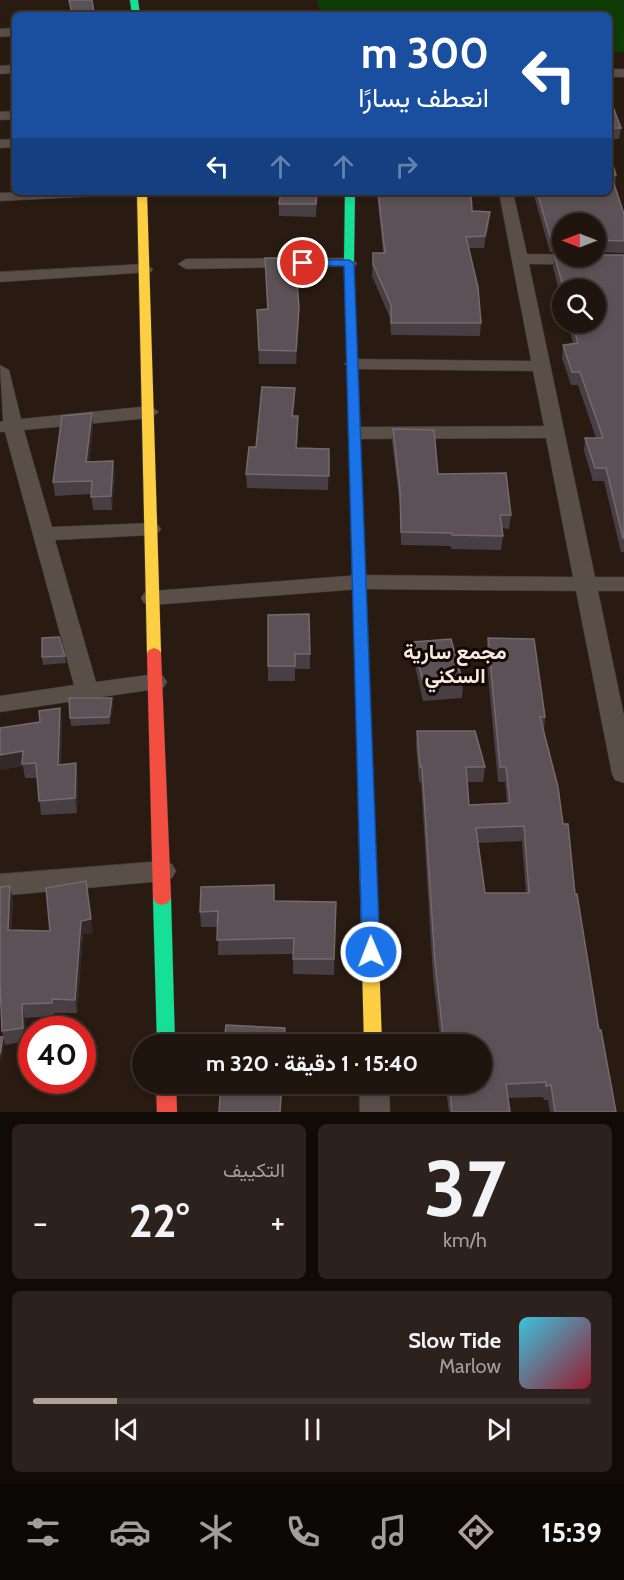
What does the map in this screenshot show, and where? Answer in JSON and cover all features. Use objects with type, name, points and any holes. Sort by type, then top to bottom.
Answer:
[{"type":"street","points":[[0,197],[40,195]]},
{"type":"street","points":[[142,195],[150,412],[154,682],[163,871],[165,1034]]},
{"type":"street","points":[[350,195],[349,263],[373,1034]]},
{"type":"street","points":[[507,195],[624,774]]},
{"type":"street","points":[[520,259],[624,260]]},
{"type":"street","points":[[186,264],[349,263]]},
{"type":"street","points":[[0,277],[145,269]]},
{"type":"street","points":[[353,364],[540,366]]},
{"type":"street","points":[[0,370],[6,427],[44,534],[87,691]]},
{"type":"street","points":[[6,427],[150,412]]},
{"type":"street","points":[[356,433],[554,432]]},
{"type":"street","points":[[44,534],[151,529]]},
{"type":"street","points":[[152,598],[360,582],[624,584]]},
{"type":"street","points":[[0,704],[154,682]]},
{"type":"street","points":[[0,885],[163,871]]},
{"type":"street","points":[[166,1094],[167,1112]]},
{"type":"street","points":[[374,1094],[375,1112]]},
{"type":"green space","points":[[317,0],[624,0],[624,52],[612,52],[612,12],[320,12]]},
{"type":"building","points":[[69,0],[92,0],[94,12],[72,12]]},
{"type":"building","points":[[612,104],[621,128],[612,128]]},
{"type":"building","points":[[612,162],[616,175],[612,175]]},
{"type":"building","points":[[612,178],[624,214],[624,241],[606,240],[606,213],[552,213],[552,240],[538,195],[612,195]]},
{"type":"building","points":[[280,195],[317,195],[316,204],[279,204]]},
{"type":"building","points":[[378,195],[471,195],[472,211],[490,212],[485,236],[466,237],[478,287],[481,323],[391,323],[391,305],[373,264],[373,253],[385,253]]},
{"type":"building","points":[[606,255],[624,255],[624,538],[606,468],[595,468],[585,438],[603,438],[580,372],[572,372],[563,345],[578,343],[575,333],[606,333],[606,279],[561,279],[558,267],[606,267]]},
{"type":"building","points":[[265,258],[295,258],[299,307],[296,351],[259,350],[257,310],[268,309]]},
{"type":"building","points":[[262,387],[295,388],[292,416],[298,416],[296,448],[329,449],[329,476],[246,474],[249,447],[256,447]]},
{"type":"building","points":[[92,413],[86,462],[113,461],[111,496],[91,497],[92,481],[53,482],[62,416]]},
{"type":"building","points":[[393,429],[434,430],[438,474],[506,473],[511,515],[500,515],[503,536],[401,532],[400,491]]},
{"type":"building","points":[[309,614],[310,654],[295,654],[295,666],[268,666],[268,615]]},
{"type":"building","points":[[59,637],[65,656],[42,657],[42,638]]},
{"type":"building","points":[[488,638],[534,639],[545,717],[540,717],[558,787],[563,824],[568,824],[575,894],[577,894],[599,1030],[601,1030],[616,1112],[555,1112],[551,1085],[546,1086],[546,1082],[506,1084],[510,1112],[452,1112],[450,1094],[492,1094],[492,1034],[443,1034],[435,962],[422,767],[420,767],[417,731],[475,731],[485,767],[466,767],[469,805],[510,803],[506,767],[500,767]],"holes":[[[524,826],[529,893],[485,893],[476,828]]]},
{"type":"building","points":[[451,639],[463,683],[424,686],[413,642]]},
{"type":"building","points":[[69,698],[112,698],[109,717],[70,718]]},
{"type":"building","points":[[60,708],[58,765],[76,763],[75,798],[39,801],[36,763],[22,764],[23,751],[0,755],[0,728],[40,722],[39,711]]},
{"type":"building","points":[[86,881],[91,919],[81,921],[75,1000],[52,999],[52,1003],[22,1004],[22,1016],[18,1016],[18,1029],[2,1031],[0,887],[10,886],[8,930],[50,931],[46,888]]},
{"type":"building","points":[[274,885],[274,901],[336,902],[334,959],[293,959],[294,938],[217,940],[218,911],[200,912],[201,887]]},
{"type":"building","points":[[226,1025],[285,1028],[285,1034],[225,1034]]},
{"type":"building","points":[[0,1037],[3,1037],[0,1054]]},
{"type":"building","points":[[220,1094],[281,1094],[280,1112],[219,1112]]},
{"type":"traffic: fast","points":[[134,0],[136,12]]},
{"type":"traffic: fast","points":[[350,195],[349,263],[361,643]]},
{"type":"traffic: fast","points":[[162,898],[166,1034]]},
{"type":"traffic: slow","points":[[142,195],[154,653]]},
{"type":"traffic: slow","points":[[361,643],[373,1034]]},
{"type":"traffic: jam","points":[[154,653],[162,898]]},
{"type":"traffic: jam","points":[[166,1094],[167,1112]]},
{"type":"district","name":"مجمع سارية السكني","points":[[455,664]]},
{"type":"route","points":[[303,263],[349,263],[371,952]]}]
